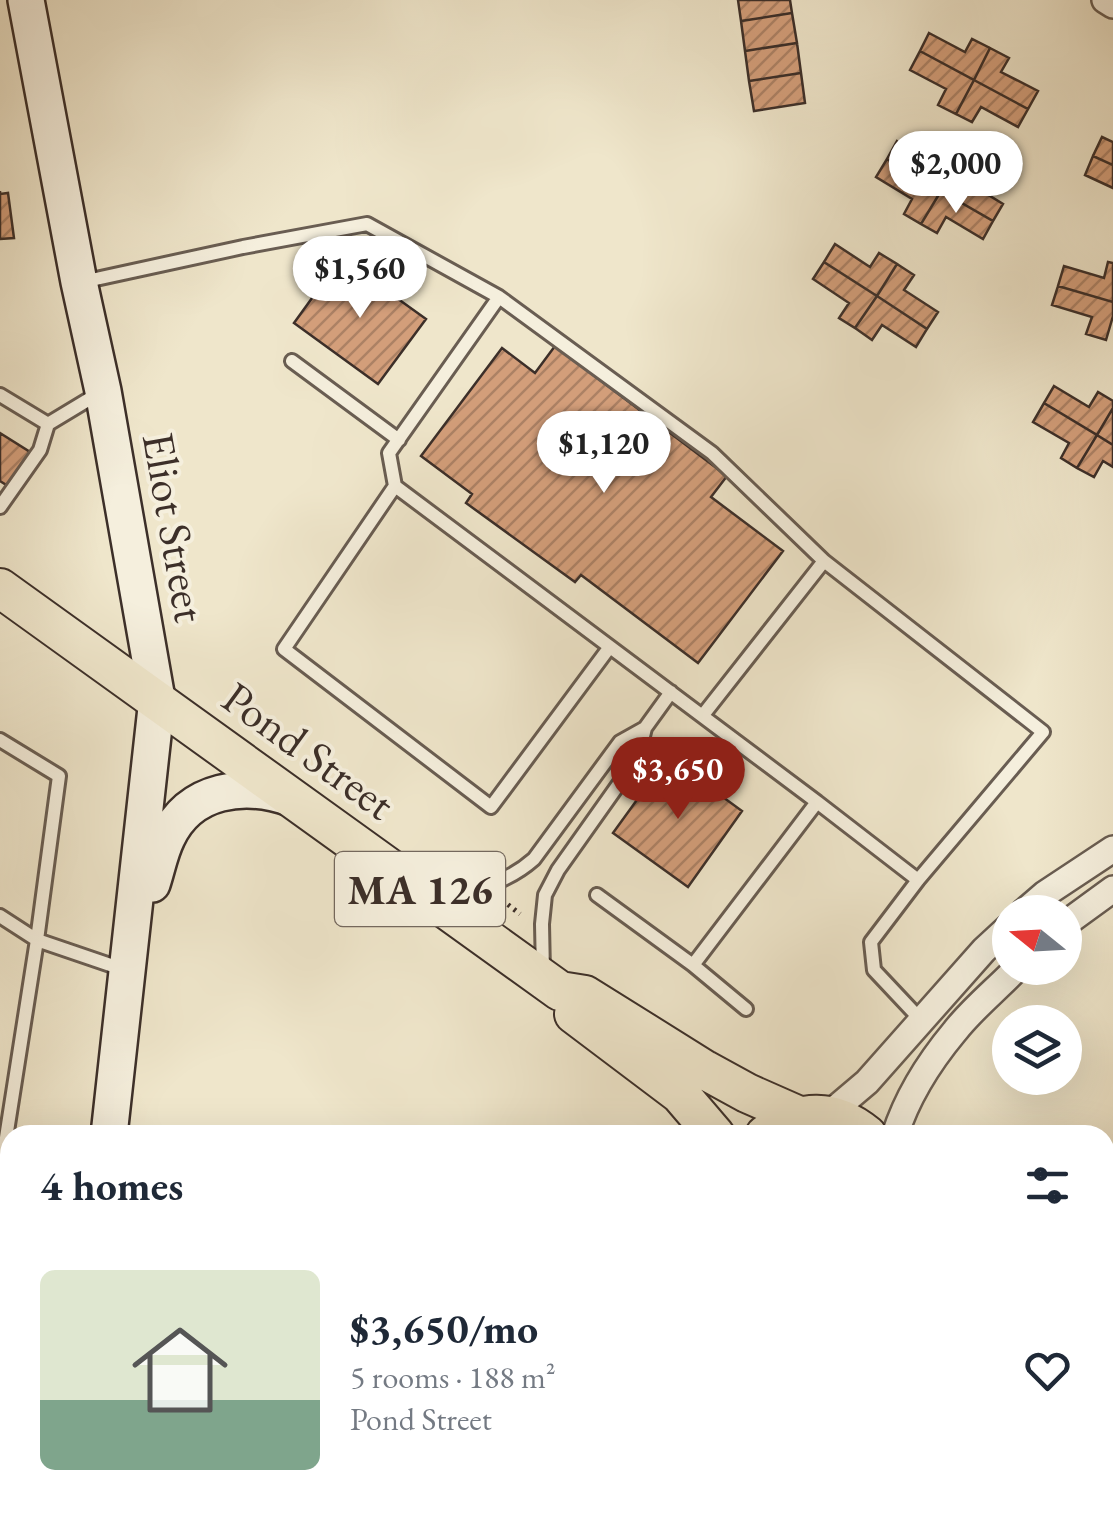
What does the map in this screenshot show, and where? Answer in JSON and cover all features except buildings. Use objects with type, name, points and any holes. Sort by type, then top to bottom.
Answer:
[{"type":"main road","name":"Pond Street","points":[[0,588],[552,985],[585,995],[747,1093],[814,1116]]},
{"type":"main road","name":"Pond Street","points":[[552,985],[568,1010],[680,1094],[706,1125]]},
{"type":"main road","points":[[778,1125],[814,1116]]},
{"type":"main road","name":"MA 126","points":[[814,1116],[852,1125]]},
{"type":"street","name":"Eliot Street","points":[[26,0],[103,391],[158,699],[110,1125]]},
{"type":"street","points":[[1105,0],[1113,5]]},
{"type":"street","points":[[131,924],[146,899],[166,838],[191,807],[210,796],[258,788],[296,800]]},
{"type":"street","points":[[1043,895],[1113,849]]},
{"type":"street","points":[[1082,912],[1113,889]]},
{"type":"street","points":[[814,1116],[868,1082],[992,943]]},
{"type":"street","points":[[899,1125],[919,1082],[955,1030],[1000,985]]},
{"type":"street","points":[[914,1029],[948,1040]]},
{"type":"lane","points":[[80,282],[367,224],[500,297],[712,453],[824,561],[1043,732],[871,942],[874,970],[914,1029]]},
{"type":"lane","points":[[500,297],[389,454],[395,486],[918,880]]},
{"type":"lane","points":[[292,361],[398,440]]},
{"type":"lane","points":[[0,507],[40,450],[48,424],[103,391]]},
{"type":"lane","points":[[0,395],[48,424]]},
{"type":"lane","points":[[395,486],[284,649],[491,807],[609,648]]},
{"type":"lane","points":[[703,715],[824,561]]},
{"type":"lane","points":[[552,985],[542,924],[546,895],[558,870],[638,757],[645,728],[670,692]]},
{"type":"lane","points":[[436,901],[517,874],[534,859],[620,742],[645,728]]},
{"type":"lane","points":[[0,740],[59,776],[37,940],[5,1120]]},
{"type":"lane","points":[[692,965],[817,802]]},
{"type":"lane","points":[[597,895],[746,1009]]},
{"type":"lane","points":[[0,916],[37,940],[126,970]]},
{"type":"path","points":[[497,896],[520,914]]}]
